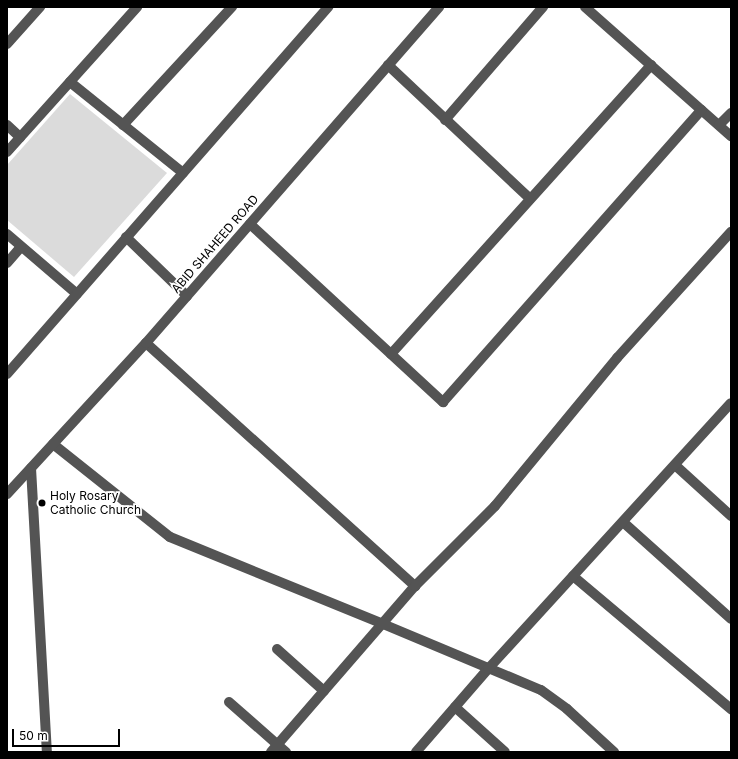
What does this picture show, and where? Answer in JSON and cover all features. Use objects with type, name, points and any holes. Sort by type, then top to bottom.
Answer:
[{"type":"street","points":[[7,44],[40,7]]},
{"type":"street","points":[[7,152],[137,7]]},
{"type":"street","points":[[123,125],[232,7]]},
{"type":"street","points":[[7,374],[328,7]]},
{"type":"street","name":"ABID SHAHEED ROAD","points":[[7,494],[146,343],[439,7]]},
{"type":"street","points":[[446,120],[543,7]]},
{"type":"street","points":[[585,7],[731,136]]},
{"type":"street","points":[[388,65],[530,199]]},
{"type":"street","points":[[391,354],[651,65]]},
{"type":"street","points":[[70,82],[182,173]]},
{"type":"street","points":[[250,224],[443,402],[701,110]]},
{"type":"street","points":[[719,125],[731,113]]},
{"type":"street","points":[[7,125],[20,137]]},
{"type":"street","points":[[274,748],[415,586],[495,506],[617,358],[731,232]]},
{"type":"street","points":[[7,234],[77,294]]},
{"type":"street","points":[[126,237],[187,296]]},
{"type":"street","points":[[7,263],[21,247]]},
{"type":"street","points":[[146,343],[415,586]]},
{"type":"street","points":[[416,752],[488,669],[731,403]]},
{"type":"street","points":[[53,444],[170,537],[541,690],[568,709],[614,752]]},
{"type":"street","points":[[675,465],[731,516]]},
{"type":"street","points":[[31,468],[47,752]]},
{"type":"street","points":[[622,522],[731,619]]},
{"type":"street","points":[[573,576],[731,709]]},
{"type":"street","points":[[277,648],[324,691]]},
{"type":"street","points":[[229,702],[274,748],[286,752]]},
{"type":"street","points":[[455,707],[505,752]]},
{"type":"shaded area","points":[[70,94],[167,173],[74,277],[7,220],[7,165]]},
{"type":"place","name":"Holy Rosary Catholic Church","points":[[42,503]]}]
